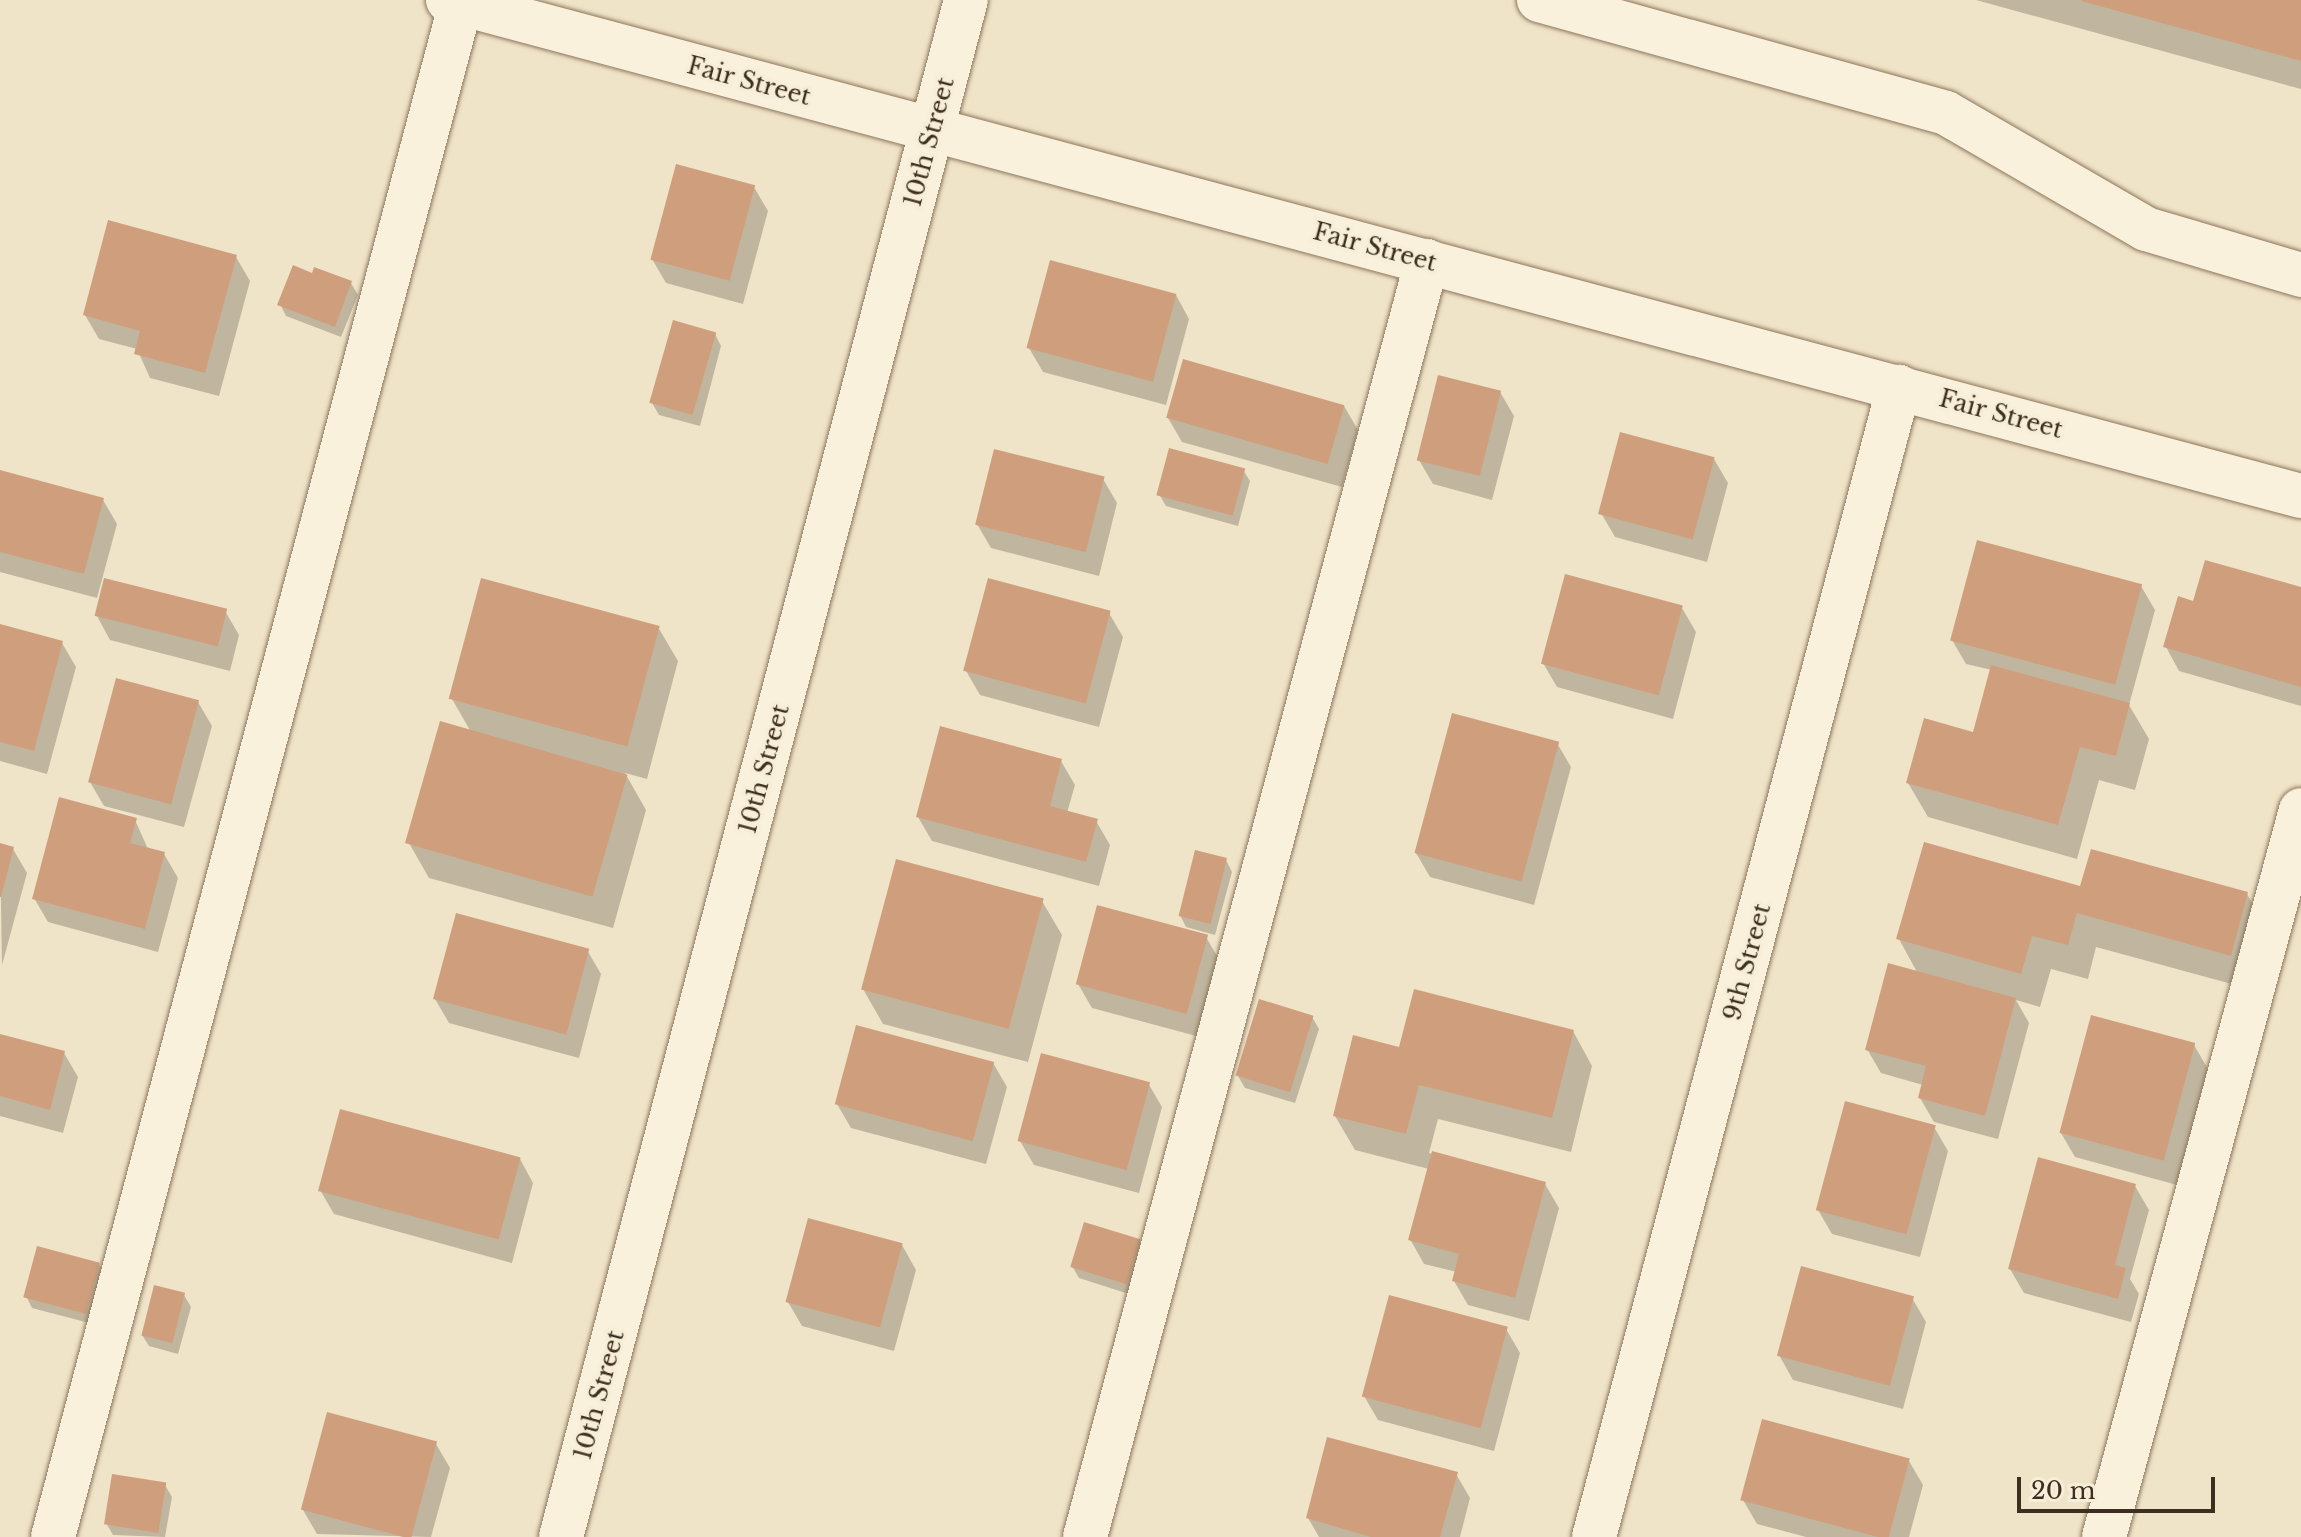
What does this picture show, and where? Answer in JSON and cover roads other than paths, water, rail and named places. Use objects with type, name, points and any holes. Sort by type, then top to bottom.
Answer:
[{"type":"street","name":"10th Street","points":[[561,1537],[966,0]]},
{"type":"street","points":[[1539,0],[1946,113],[2146,229],[2301,275]]},
{"type":"street","name":"Fair Street","points":[[454,2],[2301,496]]},
{"type":"street","points":[[53,1537],[454,2]]},
{"type":"street","points":[[1085,1537],[1427,261]]},
{"type":"street","name":"9th Street","points":[[1594,1537],[1899,387]]},
{"type":"street","points":[[2104,1537],[2301,810]]}]
